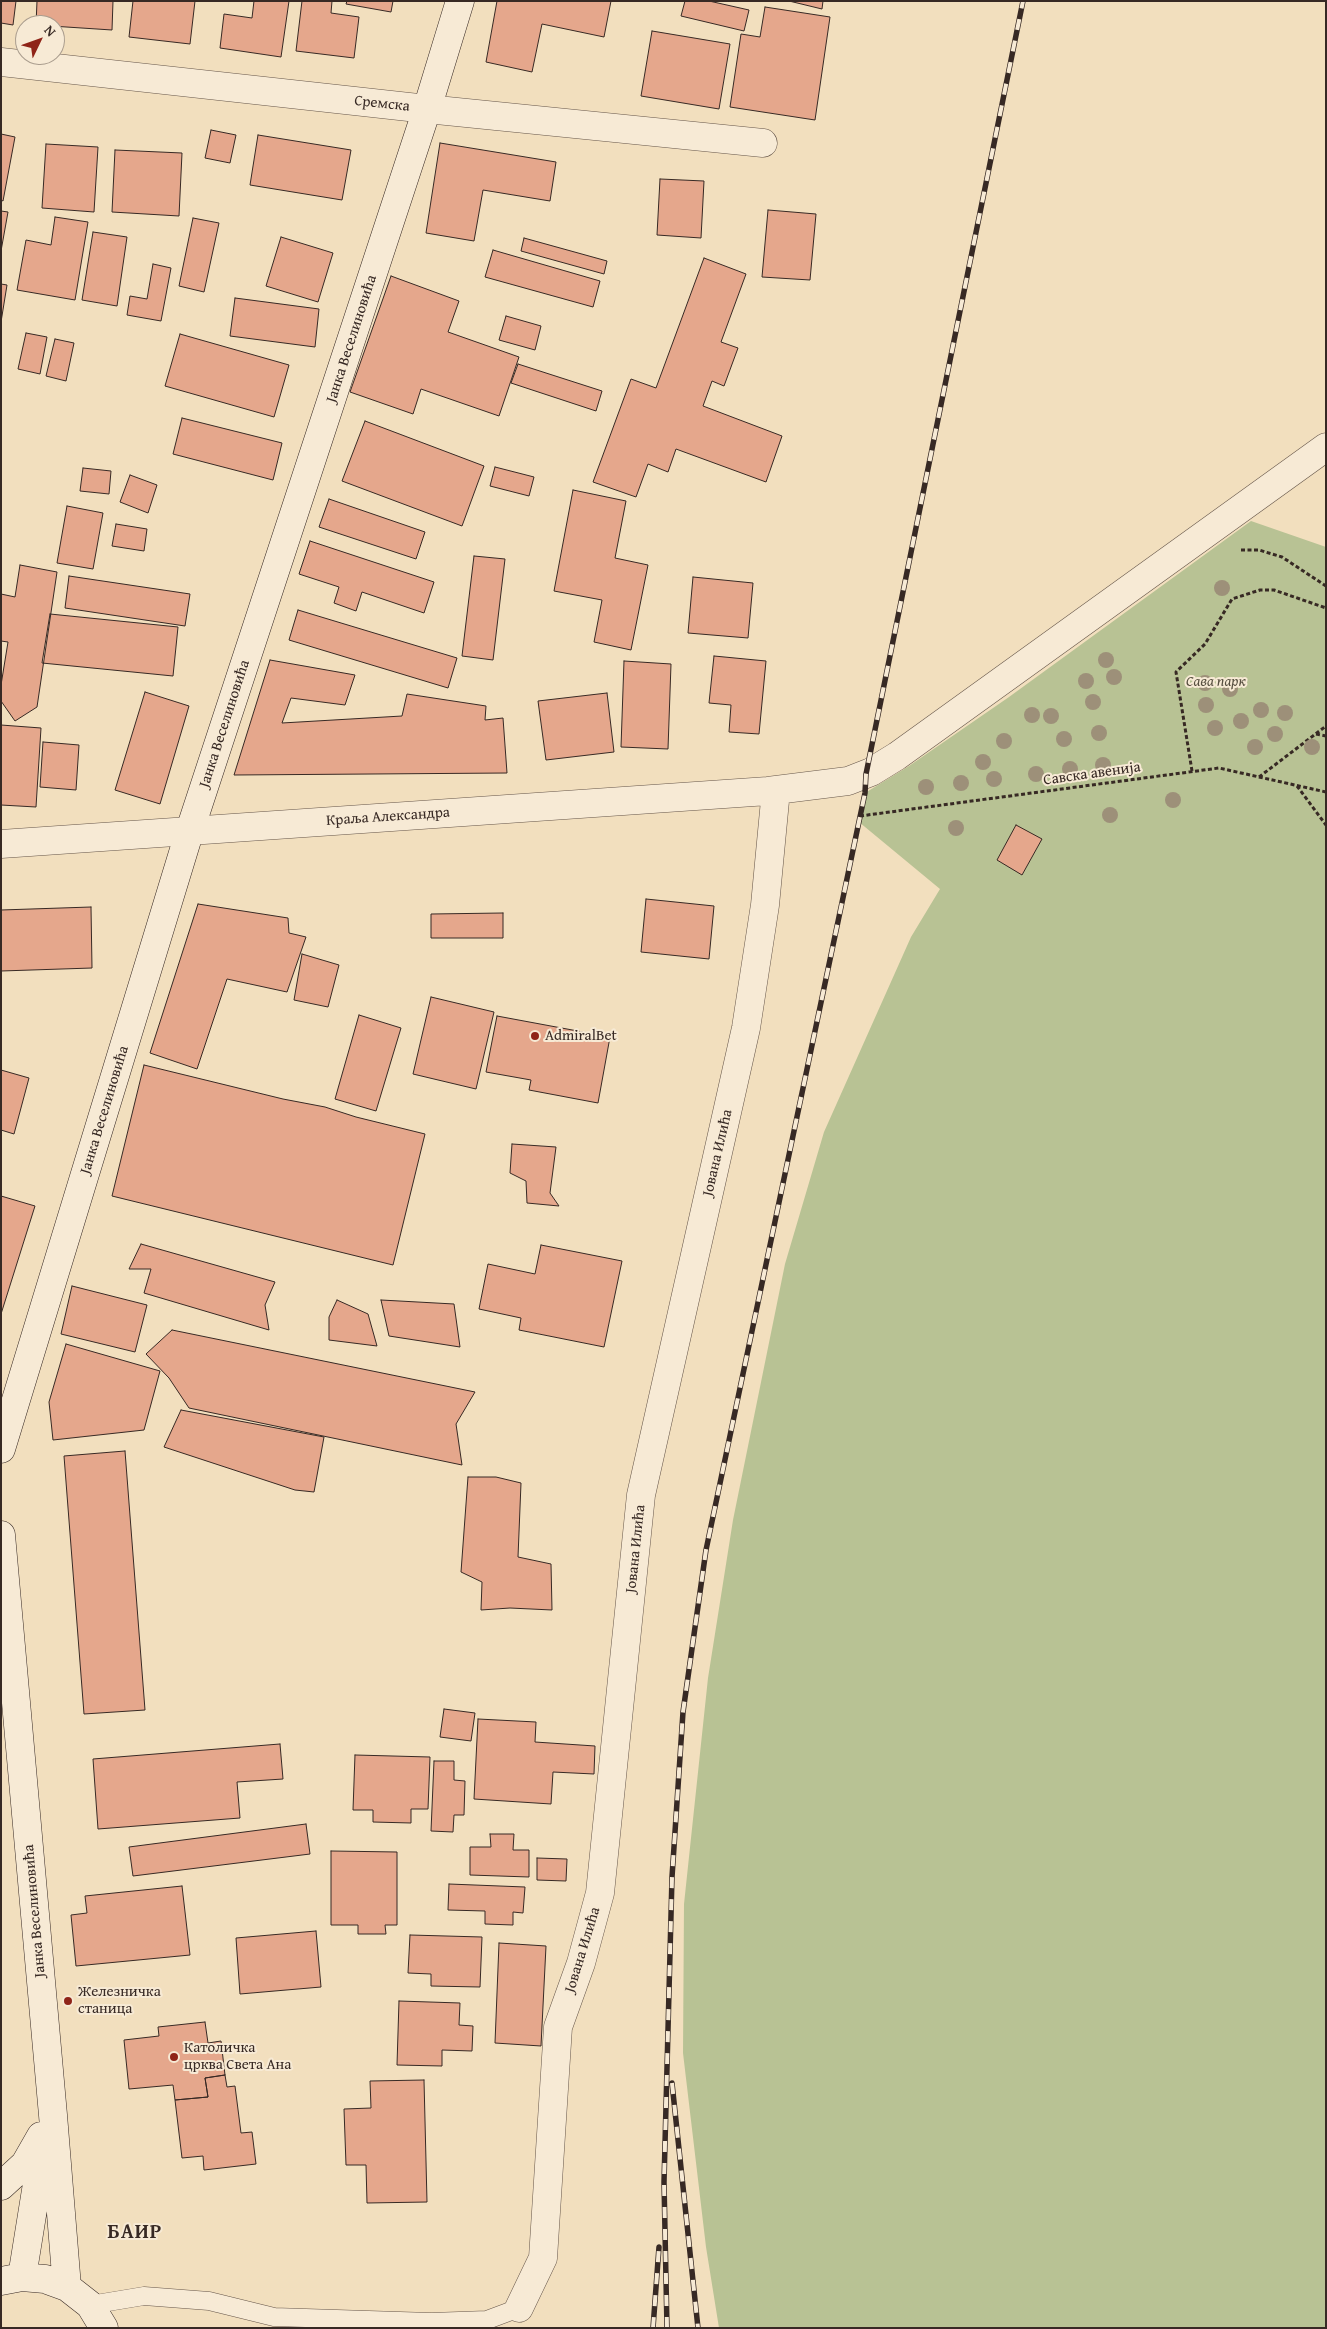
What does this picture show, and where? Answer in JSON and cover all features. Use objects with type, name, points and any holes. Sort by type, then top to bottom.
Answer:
[{"type":"street","name":"Јанка Веселиновића","points":[[1,1450],[190,830],[427,109],[460,1]]},
{"type":"street","name":"Сремска","points":[[1,62],[427,109],[763,143]]},
{"type":"street","name":"Краља Александра","points":[[1,844],[776,790],[841,782],[878,768],[1326,447]]},
{"type":"street","name":"Јована Илића","points":[[519,2308],[544,2258],[558,2027],[581,1962],[600,1893],[641,1495],[746,1028],[765,905],[776,790]]},
{"type":"street","name":"Јанка Веселиновића","points":[[1,1535],[67,2287]]},
{"type":"street","points":[[1,2186],[25,2164],[53,2115]]},
{"type":"street","points":[[53,2115],[37,2184],[7,2278],[45,2279],[67,2287],[90,2305],[104,2328]]},
{"type":"lane","points":[[90,2305],[144,2296],[208,2301],[274,2317],[431,2322],[487,2320],[519,2308]]},
{"type":"path","points":[[1192,772],[1176,672],[1205,644],[1232,599],[1260,590],[1274,590],[1326,608]]},
{"type":"path","points":[[1258,777],[1326,726]]},
{"type":"path","points":[[1316,733],[1326,736]]},
{"type":"path","name":"Савска авенија","points":[[860,816],[1219,768],[1326,792]]},
{"type":"path","points":[[1297,786],[1326,825]]},
{"type":"green space","name":"Сава парк","points":[[1251,521],[1326,547],[1326,2328],[719,2328],[706,2247],[683,2053],[684,1904],[708,1678],[733,1520],[785,1264],[824,1132],[911,937],[940,889],[859,822],[865,793],[909,766],[1009,697]]},
{"type":"building","points":[[1,1],[16,1],[13,25],[1,23]]},
{"type":"building","points":[[37,1],[113,1],[112,30],[65,27],[65,15],[36,15]]},
{"type":"building","points":[[133,1],[195,1],[190,44],[129,37]]},
{"type":"building","points":[[254,1],[289,1],[281,57],[220,48],[224,14],[252,18]]},
{"type":"building","points":[[302,1],[332,1],[331,13],[359,17],[354,58],[296,51]]},
{"type":"building","points":[[347,1],[393,1],[391,12],[346,4]]},
{"type":"building","points":[[497,1],[611,1],[604,37],[542,24],[532,72],[486,62]]},
{"type":"building","points":[[685,1],[709,1],[749,10],[744,31],[681,16]]},
{"type":"building","points":[[789,1],[823,1],[822,9]]},
{"type":"building","points":[[765,7],[830,17],[815,120],[730,107],[741,34],[760,37]]},
{"type":"building","points":[[652,31],[730,44],[719,109],[641,96]]},
{"type":"building","points":[[211,130],[236,135],[230,163],[205,158]]},
{"type":"building","points":[[1,134],[15,137],[3,201],[1,200]]},
{"type":"building","points":[[258,135],[351,150],[342,200],[250,185]]},
{"type":"building","points":[[440,143],[556,162],[550,201],[483,190],[474,241],[426,233]]},
{"type":"building","points":[[46,144],[98,147],[94,212],[42,208]]},
{"type":"building","points":[[115,150],[182,153],[179,216],[112,212]]},
{"type":"building","points":[[660,179],[704,181],[701,238],[657,235]]},
{"type":"building","points":[[768,210],[816,214],[810,280],[762,277]]},
{"type":"building","points":[[1,211],[8,212],[1,251]]},
{"type":"building","points":[[55,217],[88,222],[75,300],[17,290],[26,240],[51,245]]},
{"type":"building","points":[[193,218],[219,223],[204,292],[179,286]]},
{"type":"building","points":[[93,232],[127,237],[117,306],[82,300]]},
{"type":"building","points":[[281,237],[333,253],[318,302],[266,286]]},
{"type":"building","points":[[524,238],[607,261],[604,274],[521,251]]},
{"type":"building","points":[[493,250],[600,281],[593,307],[485,277]]},
{"type":"building","points":[[704,258],[746,274],[721,342],[738,348],[724,386],[712,381],[703,406],[782,436],[766,482],[676,449],[668,472],[648,464],[636,497],[593,482],[631,379],[656,388]]},
{"type":"building","points":[[153,264],[171,268],[161,321],[127,315],[130,296],[147,299]]},
{"type":"building","points":[[391,276],[459,301],[448,332],[519,357],[499,416],[421,389],[413,414],[350,392]]},
{"type":"building","points":[[1,284],[7,285],[1,322]]},
{"type":"building","points":[[235,298],[319,309],[315,347],[230,336]]},
{"type":"building","points":[[506,316],[541,326],[535,350],[499,340]]},
{"type":"building","points":[[26,333],[47,337],[40,374],[18,369]]},
{"type":"building","points":[[180,334],[289,365],[274,417],[165,386]]},
{"type":"building","points":[[55,339],[74,343],[66,381],[46,376]]},
{"type":"building","points":[[518,364],[602,391],[596,411],[511,383]]},
{"type":"building","points":[[182,418],[282,443],[273,480],[173,454]]},
{"type":"building","points":[[365,421],[484,466],[462,526],[342,481]]},
{"type":"building","points":[[495,467],[534,477],[529,496],[490,486]]},
{"type":"building","points":[[83,468],[111,471],[109,494],[80,491]]},
{"type":"building","points":[[130,475],[157,485],[148,513],[120,502]]},
{"type":"building","points":[[573,490],[626,501],[615,558],[648,565],[631,650],[594,642],[602,600],[554,591]]},
{"type":"building","points":[[329,499],[425,532],[416,559],[319,527]]},
{"type":"building","points":[[67,506],[103,513],[93,569],[57,563]]},
{"type":"building","points":[[116,524],[147,529],[144,551],[112,546]]},
{"type":"building","points":[[310,541],[434,582],[424,613],[362,592],[356,611],[334,603],[339,587],[299,574]]},
{"type":"building","points":[[474,556],[505,559],[493,660],[462,656]]},
{"type":"building","points":[[20,565],[57,572],[37,707],[15,721],[1,701],[1,685],[8,642],[1,641],[1,594],[15,597]]},
{"type":"building","points":[[69,576],[190,594],[185,626],[65,608]]},
{"type":"building","points":[[693,577],[753,583],[748,638],[688,633]]},
{"type":"building","points":[[298,610],[457,658],[448,688],[289,640]]},
{"type":"building","points":[[50,614],[178,627],[173,676],[42,663]]},
{"type":"building","points":[[714,656],[766,661],[759,734],[729,732],[731,705],[709,703]]},
{"type":"building","points":[[270,660],[355,675],[345,705],[291,698],[282,723],[402,716],[407,694],[486,706],[485,720],[503,718],[507,773],[234,775]]},
{"type":"building","points":[[624,661],[671,664],[668,749],[621,747]]},
{"type":"building","points":[[145,692],[189,706],[160,804],[115,790]]},
{"type":"building","points":[[607,693],[614,752],[546,760],[538,701]]},
{"type":"building","points":[[1,725],[41,728],[36,807],[1,805]]},
{"type":"building","points":[[43,742],[79,745],[76,790],[40,787]]},
{"type":"building","points":[[1016,825],[1042,839],[1022,875],[997,860]]},
{"type":"building","points":[[646,899],[714,906],[709,959],[641,952]]},
{"type":"building","points":[[198,904],[288,918],[289,933],[306,937],[287,992],[227,979],[197,1069],[150,1053]]},
{"type":"building","points":[[91,907],[92,968],[1,971],[1,910]]},
{"type":"building","points":[[503,913],[503,938],[431,938],[431,914]]},
{"type":"building","points":[[302,954],[339,965],[328,1007],[294,1000]]},
{"type":"building","points":[[431,997],[494,1012],[476,1089],[413,1074]]},
{"type":"building","points":[[359,1015],[401,1028],[376,1111],[335,1099]]},
{"type":"building","points":[[497,1016],[610,1037],[598,1103],[529,1090],[531,1080],[486,1072]]},
{"type":"building","points":[[144,1065],[283,1099],[325,1107],[356,1117],[425,1134],[393,1265],[112,1196]]},
{"type":"building","points":[[1,1070],[29,1078],[14,1134],[1,1130]]},
{"type":"building","points":[[512,1144],[556,1147],[550,1193],[559,1206],[527,1203],[526,1181],[510,1173]]},
{"type":"building","points":[[1,1196],[35,1206],[1,1314]]},
{"type":"building","points":[[141,1244],[275,1282],[265,1305],[269,1330],[144,1293],[151,1269],[129,1269]]},
{"type":"building","points":[[541,1245],[622,1261],[604,1347],[519,1330],[521,1318],[479,1309],[488,1264],[535,1274]]},
{"type":"building","points":[[72,1286],[147,1305],[135,1352],[61,1334]]},
{"type":"building","points":[[337,1300],[368,1314],[377,1346],[329,1340],[329,1317]]},
{"type":"building","points":[[381,1300],[454,1304],[460,1347],[389,1336]]},
{"type":"building","points":[[172,1330],[475,1392],[456,1424],[462,1465],[189,1408],[169,1378],[146,1354]]},
{"type":"building","points":[[66,1344],[160,1371],[144,1430],[53,1440],[49,1402]]},
{"type":"building","points":[[181,1410],[324,1437],[314,1492],[295,1490],[164,1447]]},
{"type":"building","points":[[125,1451],[145,1710],[84,1714],[64,1456]]},
{"type":"building","points":[[468,1477],[496,1477],[521,1483],[518,1557],[551,1564],[552,1610],[510,1608],[481,1610],[482,1582],[461,1572]]},
{"type":"building","points":[[444,1709],[475,1713],[471,1741],[440,1737]]},
{"type":"building","points":[[478,1719],[536,1722],[535,1742],[595,1746],[594,1774],[553,1772],[551,1804],[474,1799]]},
{"type":"building","points":[[280,1744],[283,1779],[237,1782],[240,1818],[98,1829],[93,1759]]},
{"type":"building","points":[[355,1755],[430,1757],[428,1809],[411,1809],[411,1823],[373,1822],[373,1810],[353,1810]]},
{"type":"building","points":[[434,1761],[454,1761],[454,1780],[465,1781],[464,1815],[454,1815],[453,1832],[431,1831]]},
{"type":"building","points":[[306,1824],[310,1854],[133,1876],[129,1847]]},
{"type":"building","points":[[490,1834],[514,1834],[513,1850],[529,1850],[529,1877],[470,1875],[470,1847],[491,1847]]},
{"type":"building","points":[[331,1851],[397,1852],[397,1925],[385,1925],[386,1934],[358,1934],[358,1925],[331,1925]]},
{"type":"building","points":[[537,1858],[567,1859],[566,1881],[537,1880]]},
{"type":"building","points":[[449,1884],[525,1887],[523,1913],[513,1912],[513,1925],[485,1924],[485,1911],[448,1910]]},
{"type":"building","points":[[182,1886],[190,1955],[76,1966],[71,1915],[87,1913],[85,1896]]},
{"type":"building","points":[[316,1931],[321,1987],[240,1994],[236,1938]]},
{"type":"building","points":[[410,1935],[482,1937],[480,1987],[431,1986],[431,1974],[408,1973]]},
{"type":"building","points":[[499,1943],[546,1946],[541,2046],[495,2043]]},
{"type":"building","points":[[399,2001],[460,2003],[459,2025],[473,2026],[472,2051],[442,2050],[442,2066],[397,2065]]},
{"type":"building","name":"Католичка црква Света Ана","points":[[205,2022],[208,2043],[221,2041],[225,2075],[205,2078],[208,2097],[175,2100],[173,2085],[129,2089],[124,2040],[159,2036],[158,2027]]},
{"type":"building","points":[[225,2075],[227,2087],[235,2086],[241,2133],[252,2132],[256,2164],[204,2170],[203,2156],[182,2158],[175,2100],[208,2097],[205,2078]]},
{"type":"building","points":[[424,2080],[427,2202],[367,2203],[366,2165],[346,2165],[344,2109],[371,2108],[370,2081]]},
{"type":"railway","points":[[667,2328],[664,2182],[672,1877],[683,1712],[706,1550],[865,793],[866,774],[1023,1]]},
{"type":"railway","points":[[672,2083],[698,2328]]},
{"type":"railway","points":[[653,2328],[659,2247]]},
{"type":"place","name":"AdmiralBet","points":[[535,1036]]},
{"type":"place","name":"Железничка станица","points":[[68,2001]]},
{"type":"place","name":"Католичка црква Света Ана","points":[[174,2057]]},
{"type":"district","name":"БАИР","points":[[135,2233]]}]
